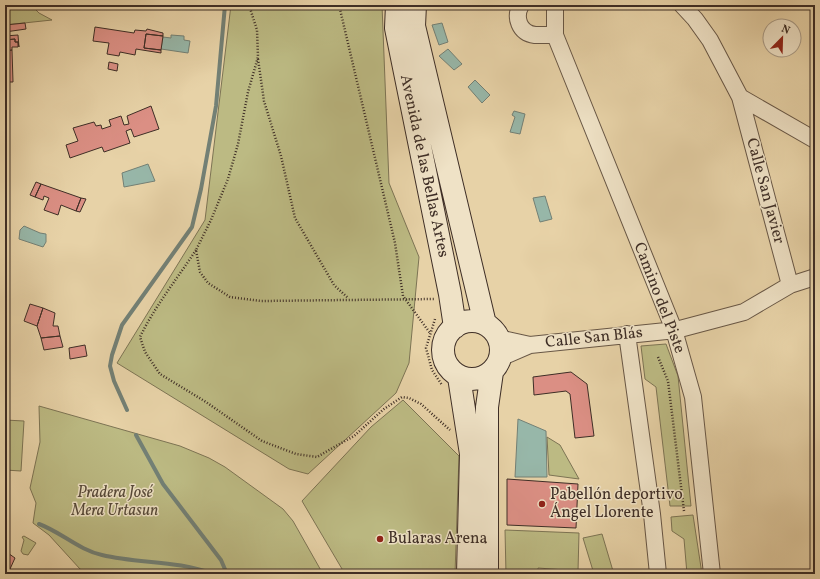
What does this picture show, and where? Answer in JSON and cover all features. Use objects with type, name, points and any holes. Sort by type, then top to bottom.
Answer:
[{"type":"street","name":"Avenida de las Bellas Artes","points":[[397,5],[396,28],[450,294],[455,327]]},
{"type":"street","name":"Avenida de las Bellas Artes","points":[[415,5],[414,26],[494,348],[487,406],[487,574]]},
{"type":"street","points":[[521,5],[517,17],[525,31],[534,35],[554,35]]},
{"type":"street","name":"Camino del Piste","points":[[555,5],[554,35],[674,330],[693,397],[712,574]]},
{"type":"street","name":"Calle San Javier","points":[[682,5],[695,19],[710,40],[740,97],[790,285]]},
{"type":"street","points":[[740,97],[815,140]]},
{"type":"street","name":"Calle San Blás","points":[[494,348],[674,330],[744,312],[790,285],[815,277]]},
{"type":"street","points":[[469,321],[494,348],[476,379],[459,377],[448,367],[443,353],[445,338],[455,327],[469,321]]},
{"type":"street","points":[[627,334],[652,514],[658,574]]},
{"type":"street","points":[[459,377],[471,454],[468,574]]},
{"type":"path","points":[[249,5],[257,30],[258,57],[264,101],[281,156],[295,218],[334,285],[348,298]]},
{"type":"path","points":[[339,5],[395,243],[403,296],[430,333]]},
{"type":"path","points":[[258,57],[248,92],[238,144],[228,179],[211,220],[196,250],[173,287],[151,315],[140,337],[146,352],[160,374],[206,402],[262,441],[296,454],[317,457],[354,436],[384,410],[402,397],[410,398],[421,404],[453,433]]},
{"type":"path","points":[[196,250],[200,272],[208,283],[230,296],[261,300],[348,298],[434,299]]},
{"type":"path","points":[[658,357],[668,381],[684,511]]},
{"type":"green space","points":[[5,5],[31,5],[39,13],[52,20],[5,25]]},
{"type":"green space","points":[[231,5],[382,5],[389,183],[419,257],[409,363],[396,393],[308,474],[289,469],[117,363],[205,220]]},
{"type":"green space","points":[[666,344],[678,376],[691,506],[670,506],[656,387],[645,379],[641,346]]},
{"type":"green space","points":[[403,400],[459,456],[455,574],[345,574],[302,501],[371,427]]},
{"type":"green space","name":"Pradera José Mera Urtasun","points":[[39,406],[180,446],[209,458],[225,467],[283,509],[293,521],[323,574],[191,574],[175,571],[167,574],[87,574],[80,569],[49,535],[33,523],[36,503],[30,488],[40,442]]},
{"type":"green space","points":[[5,420],[24,421],[21,471],[5,470]]},
{"type":"green space","points":[[547,437],[560,445],[579,479],[549,475]]},
{"type":"green space","points":[[693,515],[702,574],[687,574],[684,539],[672,531],[671,517]]},
{"type":"green space","points":[[505,530],[579,533],[578,571],[538,568],[538,574],[506,574]]},
{"type":"green space","points":[[602,534],[613,571],[594,574],[583,538]]},
{"type":"green space","points":[[24,536],[36,543],[28,555],[23,554],[21,551],[24,540],[22,537]]},
{"type":"shaded area","points":[[442,23],[448,42],[439,45],[432,25]]},
{"type":"shaded area","points":[[171,35],[184,36],[184,40],[190,41],[188,53],[161,49],[163,37],[171,38]]},
{"type":"shaded area","points":[[448,49],[462,64],[454,70],[439,56]]},
{"type":"shaded area","points":[[475,80],[490,95],[482,103],[468,87]]},
{"type":"shaded area","points":[[514,111],[525,114],[520,134],[510,132],[515,117],[512,115]]},
{"type":"shaded area","points":[[148,164],[155,181],[124,187],[122,173]]},
{"type":"shaded area","points":[[545,196],[552,219],[540,222],[533,198]]},
{"type":"shaded area","points":[[24,226],[46,234],[46,242],[43,247],[19,239],[20,230]]},
{"type":"shaded area","points":[[518,419],[546,431],[547,477],[515,477]]},
{"type":"building","points":[[25,23],[26,29],[5,32],[5,25]]},
{"type":"building","points":[[95,27],[134,33],[135,30],[146,31],[147,29],[163,33],[163,36],[146,34],[144,48],[161,50],[161,53],[136,49],[135,55],[120,52],[119,56],[107,54],[109,43],[93,41]]},
{"type":"building","points":[[146,34],[163,36],[161,50],[144,48]]},
{"type":"building","points":[[18,35],[19,47],[18,42],[15,42],[15,39],[5,40],[5,36]]},
{"type":"building","points":[[15,39],[15,42],[18,42],[18,47],[12,47],[12,50],[5,51],[5,40]]},
{"type":"building","points":[[12,50],[13,82],[5,82],[5,78],[8,78],[5,51]]},
{"type":"building","points":[[6,55],[8,78],[5,78]]},
{"type":"building","points":[[109,62],[118,64],[117,71],[108,69]]},
{"type":"building","points":[[151,106],[159,129],[134,137],[131,129],[126,131],[130,143],[104,152],[102,147],[70,158],[66,145],[78,141],[73,128],[94,122],[96,126],[101,125],[102,129],[111,126],[109,120],[121,116],[124,125],[129,124],[127,116]]},
{"type":"building","points":[[36,182],[41,184],[35,197],[30,195]]},
{"type":"building","points":[[41,184],[81,198],[76,211],[61,205],[58,215],[44,210],[49,198],[44,196],[43,200],[35,197]]},
{"type":"building","points":[[81,198],[86,199],[80,212],[76,211]]},
{"type":"building","points":[[30,304],[43,308],[37,326],[24,321]]},
{"type":"building","points":[[43,308],[55,313],[53,326],[58,326],[60,336],[41,338],[37,326]]},
{"type":"building","points":[[60,336],[63,347],[44,350],[41,338]]},
{"type":"building","points":[[85,345],[87,356],[70,359],[69,348]]},
{"type":"building","points":[[571,372],[587,384],[594,436],[575,438],[570,394],[566,391],[534,395],[533,377]]},
{"type":"building","name":"Pabellón deportivo Ángel Llorente","points":[[507,479],[578,484],[576,528],[507,525]]},
{"type":"building","points":[[5,551],[15,558],[10,569],[6,569]]},
{"type":"waterway","points":[[127,410],[114,381],[110,366],[112,355],[122,325],[192,227],[201,189],[216,106],[225,5]]},
{"type":"waterway","points":[[136,435],[163,484],[221,560],[227,574]]},
{"type":"waterway","points":[[39,524],[94,553],[130,560],[186,566],[213,574]]},
{"type":"place","name":"Pabellón deportivo Ángel Llorente","points":[[542,504]]},
{"type":"place","name":"Bularas Arena","points":[[380,539]]}]
